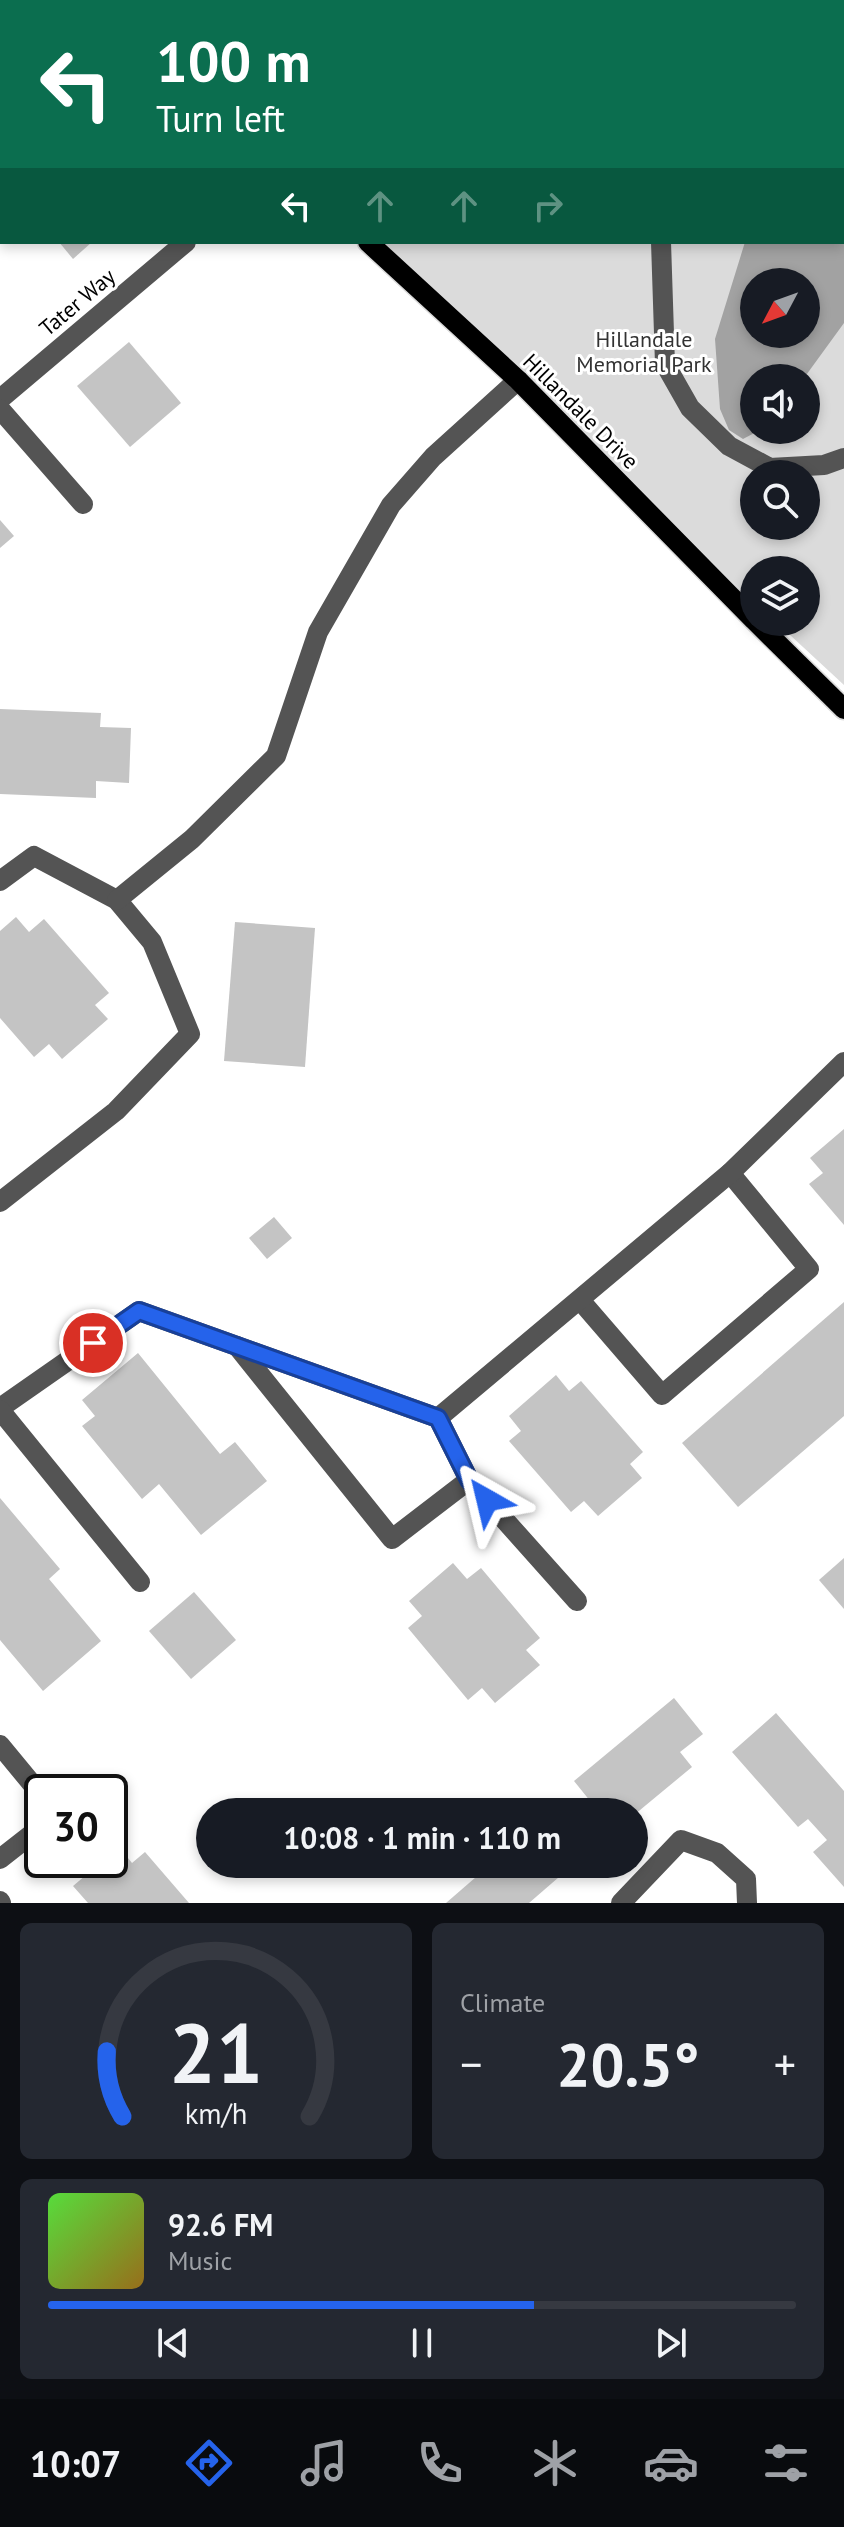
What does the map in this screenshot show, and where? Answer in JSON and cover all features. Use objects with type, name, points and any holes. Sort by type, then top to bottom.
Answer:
[{"type":"main road","name":"Hillandale Drive","points":[[373,244],[518,380],[740,606]]},
{"type":"main road","name":"Hillandale Drive","points":[[770,636],[844,709]]},
{"type":"street","name":"Tater Way","points":[[0,399],[184,244]]},
{"type":"street","points":[[661,244],[665,364],[690,408],[729,446],[770,468],[824,465],[844,458]]},
{"type":"street","points":[[117,900],[192,839],[276,756],[318,632],[391,505],[433,457],[518,380]]},
{"type":"street","points":[[0,409],[83,504]]},
{"type":"street","points":[[0,881],[34,856],[117,900],[152,942],[190,1034],[116,1111],[0,1202]]},
{"type":"street","points":[[438,1418],[730,1173],[844,1062]]},
{"type":"street","points":[[580,1300],[662,1395],[809,1269],[730,1173]]},
{"type":"street","points":[[140,1582],[0,1409],[139,1311],[438,1418],[469,1480],[577,1601]]},
{"type":"street","points":[[237,1346],[392,1539],[469,1480]]},
{"type":"street","points":[[0,1745],[24,1774]]},
{"type":"street","points":[[0,1859],[24,1840]]},
{"type":"street","points":[[621,1903],[681,1840],[717,1853],[746,1879],[747,1903]]},
{"type":"green space","name":"Hillandale Memorial Park","points":[[366,244],[844,244],[844,685],[791,636],[820,636],[820,556],[740,556],[740,589]]},
{"type":"shaded area","points":[[744,244],[844,244],[844,323],[814,364],[740,364],[740,437],[729,430],[720,409],[715,339]]},
{"type":"building","points":[[61,244],[90,244],[73,259]]},
{"type":"building","points":[[129,342],[181,403],[130,447],[77,386]]},
{"type":"building","points":[[0,520],[14,536],[0,548]]},
{"type":"building","points":[[0,709],[101,713],[100,727],[131,728],[129,783],[96,781],[96,798],[0,794]]},
{"type":"building","points":[[16,917],[29,932],[44,919],[109,993],[95,1005],[108,1019],[62,1059],[49,1044],[34,1057],[0,1018],[0,931]]},
{"type":"building","points":[[235,922],[315,928],[305,1067],[224,1061]]},
{"type":"building","points":[[844,1129],[844,1225],[809,1184],[823,1173],[810,1158]]},
{"type":"building","points":[[274,1217],[292,1238],[267,1259],[249,1238]]},
{"type":"building","points":[[844,1302],[844,1416],[738,1507],[682,1443]]},
{"type":"building","points":[[138,1353],[220,1454],[235,1442],[267,1481],[201,1535],[159,1484],[142,1499],[82,1426],[95,1416],[82,1400]]},
{"type":"building","points":[[556,1375],[569,1391],[581,1381],[643,1452],[630,1464],[642,1478],[598,1516],[584,1501],[571,1512],[509,1441],[521,1431],[509,1416]]},
{"type":"building","points":[[0,1498],[60,1569],[49,1579],[101,1641],[43,1691],[0,1640]]},
{"type":"building","points":[[844,1558],[844,1609],[819,1580]]},
{"type":"building","points":[[453,1563],[467,1579],[481,1568],[540,1638],[526,1650],[540,1665],[495,1703],[482,1688],[468,1700],[408,1628],[422,1616],[409,1601]]},
{"type":"building","points":[[194,1592],[236,1640],[191,1679],[149,1631]]},
{"type":"building","points":[[674,1698],[703,1734],[680,1752],[692,1767],[648,1803],[648,1798],[588,1798],[574,1781]]},
{"type":"building","points":[[776,1713],[844,1791],[844,1887],[813,1852],[827,1840],[808,1819],[798,1827],[732,1752]]},
{"type":"building","points":[[145,1852],[189,1903],[88,1903],[73,1886],[83,1878],[128,1878],[128,1858],[132,1863]]},
{"type":"building","points":[[475,1878],[558,1878],[529,1903],[446,1903]]},
{"type":"route","points":[[93,1343],[139,1311],[438,1418],[469,1480],[487,1500]]}]
